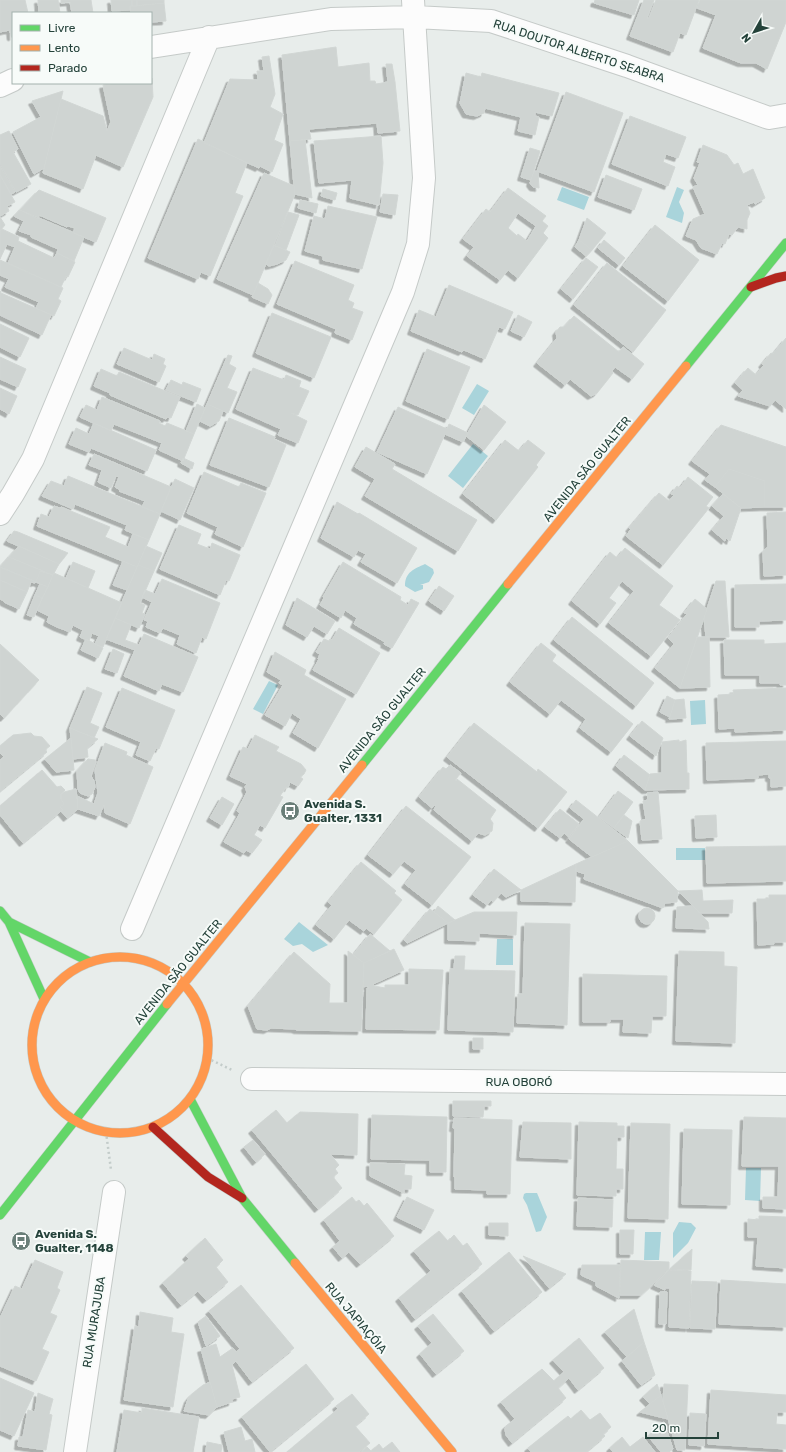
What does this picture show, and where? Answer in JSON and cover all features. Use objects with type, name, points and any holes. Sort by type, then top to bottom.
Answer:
[{"type":"street","name":"RUA DOUTOR ALBERTO SEABRA","points":[[152,47],[331,19],[414,9],[490,22],[627,66],[769,118],[786,115]]},
{"type":"street","points":[[132,929],[403,292],[418,244],[424,178],[414,9]]},
{"type":"street","points":[[0,514],[33,459],[209,37]]},
{"type":"street","points":[[0,86],[12,80]]},
{"type":"street","name":"AVENIDA SÃO GUALTER","points":[[0,1215],[183,984],[786,243]]},
{"type":"street","points":[[750,287],[786,276]]},
{"type":"street","points":[[0,910],[9,922],[44,999]]},
{"type":"street","points":[[9,922],[90,962]]},
{"type":"street","points":[[115,957],[140,959],[163,968],[183,984],[199,1006],[207,1031],[207,1058],[201,1080],[190,1099],[174,1115],[153,1127],[130,1133],[106,1132],[90,1128],[75,1121],[57,1106],[43,1088],[34,1066],[32,1043],[35,1021],[44,999],[64,977],[90,962],[115,957]]},
{"type":"street","name":"RUA OBORÓ","points":[[252,1079],[786,1084]]},
{"type":"street","name":"RUA JAPIAÇÓIA","points":[[190,1099],[231,1174],[242,1198],[452,1452]]},
{"type":"street","name":"RUA JAPIAÇÓIA","points":[[153,1127],[208,1177],[242,1198]]},
{"type":"street","name":"RUA MURAJUBA","points":[[74,1452],[114,1192]]},
{"type":"path","points":[[106,1132],[114,1192]]},
{"type":"water","points":[[562,187],[589,197],[584,210],[557,200]]},
{"type":"water","points":[[677,187],[684,190],[679,202],[684,213],[682,223],[666,217]]},
{"type":"water","points":[[477,384],[489,391],[474,415],[462,408]]},
{"type":"water","points":[[473,444],[488,456],[463,488],[448,476]]},
{"type":"water","points":[[425,564],[433,569],[434,573],[429,582],[420,585],[423,585],[423,589],[415,592],[405,586],[405,581],[408,574],[414,569]]},
{"type":"water","points":[[269,681],[278,685],[263,714],[253,709]]},
{"type":"water","points":[[705,700],[706,724],[691,725],[690,701]]},
{"type":"water","points":[[676,848],[705,848],[705,860],[676,860]]},
{"type":"water","points":[[299,922],[328,945],[313,952],[302,944],[293,946],[284,939]]},
{"type":"water","points":[[497,939],[513,939],[513,965],[496,965]]},
{"type":"water","points":[[746,1168],[761,1168],[760,1201],[745,1200]]},
{"type":"water","points":[[537,1193],[547,1217],[541,1231],[536,1232],[527,1205],[523,1198],[524,1194]]},
{"type":"water","points":[[679,1222],[691,1223],[696,1228],[688,1243],[673,1258],[673,1233]]},
{"type":"water","points":[[645,1232],[661,1232],[659,1260],[644,1260]]},
{"type":"building","points":[[0,0],[25,0],[28,12],[12,12],[12,37],[10,30],[0,32]]},
{"type":"building","points":[[38,0],[58,0],[60,12],[39,12]]},
{"type":"building","points":[[61,0],[91,0],[93,12],[72,12],[70,2],[61,3]]},
{"type":"building","points":[[111,0],[132,0],[132,6],[130,6],[130,10],[112,11]]},
{"type":"building","points":[[132,0],[137,0],[137,6],[132,6]]},
{"type":"building","points":[[137,0],[164,0],[164,3],[137,6]]},
{"type":"building","points":[[595,0],[639,0],[634,15],[594,3]]},
{"type":"building","points":[[644,0],[654,0],[647,18],[649,18],[656,0],[699,0],[686,35],[680,33],[673,52],[630,36]]},
{"type":"building","points":[[700,0],[786,0],[786,22],[767,69],[756,63],[741,63],[703,48],[716,15],[697,8]]},
{"type":"building","points":[[164,3],[166,21],[152,22],[152,12],[131,12],[130,6]]},
{"type":"building","points":[[336,47],[338,67],[369,63],[370,81],[375,81],[376,84],[388,82],[386,64],[392,64],[400,131],[378,133],[377,123],[309,129],[311,139],[290,141],[282,55]]},
{"type":"building","points":[[269,56],[275,94],[270,107],[283,114],[274,140],[283,144],[272,172],[260,166],[259,168],[204,143],[230,79],[258,80],[257,71],[264,71],[262,57]]},
{"type":"building","points":[[466,73],[481,77],[482,73],[559,93],[552,116],[535,112],[535,116],[539,117],[535,135],[518,131],[521,117],[485,108],[484,113],[477,116],[466,114],[460,103]]},
{"type":"building","points":[[152,78],[153,97],[123,167],[96,155],[83,189],[43,173],[61,99],[103,116],[107,131],[111,122],[103,85],[152,84]]},
{"type":"building","points":[[63,91],[44,168],[34,174],[13,132],[41,117],[32,101]]},
{"type":"building","points":[[566,92],[623,113],[594,192],[537,171]]},
{"type":"building","points":[[630,116],[686,137],[678,158],[666,154],[663,162],[675,167],[668,186],[612,164]]},
{"type":"building","points":[[9,131],[18,149],[13,152],[31,184],[16,192],[0,164],[0,135]]},
{"type":"building","points":[[381,136],[383,163],[379,205],[350,198],[352,180],[319,183],[314,141]]},
{"type":"building","points":[[198,139],[247,163],[235,193],[243,196],[210,276],[201,272],[198,279],[148,258]]},
{"type":"building","points":[[305,140],[312,198],[295,194],[294,186],[290,141]]},
{"type":"building","points":[[703,145],[727,155],[734,165],[738,163],[743,174],[753,169],[765,198],[755,204],[754,202],[747,205],[750,213],[747,220],[747,229],[738,227],[732,235],[729,234],[725,244],[722,243],[717,254],[701,248],[696,240],[686,236],[693,219],[705,214],[693,187],[698,185],[694,178],[700,163],[697,162]]},
{"type":"building","points":[[530,148],[540,151],[531,180],[521,177]]},
{"type":"building","points":[[0,166],[15,192],[11,194],[0,175]]},
{"type":"building","points":[[534,171],[538,172],[539,188],[533,187],[530,183]]},
{"type":"building","points":[[264,173],[294,186],[295,194],[253,295],[217,279]]},
{"type":"building","points":[[0,175],[15,202],[7,206],[9,211],[0,216]]},
{"type":"building","points":[[606,175],[642,189],[634,210],[598,197]]},
{"type":"building","points":[[508,188],[546,216],[542,221],[548,226],[543,233],[548,238],[518,278],[508,270],[500,280],[467,256],[474,247],[463,239],[486,209],[490,212]],"holes":[[[518,213],[536,226],[527,241],[518,234],[517,236],[508,228]]]},
{"type":"building","points":[[323,189],[337,193],[335,200],[321,196]]},
{"type":"building","points":[[39,190],[106,218],[96,242],[73,233],[75,228],[67,227],[39,215],[38,219],[20,210]]},
{"type":"building","points":[[383,194],[398,195],[395,215],[380,212]]},
{"type":"building","points":[[300,200],[318,204],[316,213],[298,208]]},
{"type":"building","points":[[328,206],[377,217],[362,269],[323,260],[323,256],[305,251],[314,216],[325,219]]},
{"type":"building","points":[[20,210],[84,237],[74,261],[57,253],[58,249],[31,237],[31,235],[19,231],[24,221],[14,216]]},
{"type":"building","points":[[288,212],[299,215],[286,250],[275,246]]},
{"type":"building","points":[[0,217],[5,225],[0,231]]},
{"type":"building","points":[[587,218],[606,233],[592,250],[579,240]]},
{"type":"building","points":[[655,225],[699,260],[668,301],[623,266]]},
{"type":"building","points":[[2,229],[19,237],[18,241],[54,258],[57,253],[75,262],[68,277],[66,276],[61,287],[8,263],[15,247],[7,244],[0,259],[0,231]]},
{"type":"building","points":[[579,240],[592,250],[586,256],[575,247]]},
{"type":"building","points":[[604,240],[625,258],[619,265],[598,248]]},
{"type":"building","points":[[274,245],[290,252],[286,260],[269,266],[266,264]]},
{"type":"building","points":[[586,258],[598,267],[573,299],[561,289]]},
{"type":"building","points":[[0,260],[63,288],[58,299],[61,301],[54,316],[36,308],[39,302],[5,287],[9,279],[0,275]]},
{"type":"building","points":[[295,261],[354,285],[348,300],[354,303],[352,308],[363,312],[352,340],[335,333],[336,329],[277,304]]},
{"type":"building","points":[[607,263],[666,310],[633,352],[574,305]]},
{"type":"building","points":[[258,283],[268,289],[272,295],[268,304],[252,297]]},
{"type":"building","points":[[449,285],[513,312],[505,329],[499,327],[485,359],[464,350],[462,352],[411,331],[419,310],[436,317]]},
{"type":"building","points":[[0,291],[1,293],[51,315],[42,335],[0,315]]},
{"type":"building","points":[[272,313],[331,337],[314,378],[256,353]]},
{"type":"building","points":[[518,315],[532,322],[524,337],[511,331]]},
{"type":"building","points":[[574,316],[619,352],[623,347],[644,364],[632,379],[615,367],[612,371],[613,373],[597,393],[591,396],[570,379],[565,385],[537,363],[557,338],[556,332],[560,327],[564,327]]},
{"type":"building","points":[[0,324],[29,338],[20,357],[0,347]]},
{"type":"building","points":[[786,338],[786,409],[775,400],[770,406],[738,396],[743,390],[735,383],[748,368],[756,375],[764,365],[762,364],[771,353],[773,354]]},
{"type":"building","points":[[124,348],[152,360],[154,354],[165,359],[163,364],[166,366],[159,382],[117,364]]},
{"type":"building","points":[[427,349],[470,367],[448,419],[406,401]]},
{"type":"building","points":[[228,355],[232,356],[229,364],[236,368],[227,388],[237,392],[228,413],[207,404]]},
{"type":"building","points":[[0,357],[26,369],[18,387],[0,379]]},
{"type":"building","points":[[253,368],[284,380],[286,375],[301,381],[299,387],[309,391],[298,415],[291,413],[307,421],[298,443],[278,435],[281,429],[236,409]]},
{"type":"building","points":[[101,369],[117,376],[119,372],[180,397],[171,418],[167,417],[166,419],[110,395],[110,393],[94,386]]},
{"type":"building","points":[[171,380],[182,385],[183,382],[201,389],[196,402],[166,390]]},
{"type":"building","points":[[0,388],[17,396],[9,414],[0,409]]},
{"type":"building","points":[[102,397],[160,421],[159,423],[165,426],[167,423],[194,434],[183,461],[159,450],[162,443],[114,424],[111,431],[80,417],[86,405],[97,410]]},
{"type":"building","points":[[197,404],[205,408],[194,434],[186,431]]},
{"type":"building","points":[[207,404],[223,411],[219,421],[210,426],[200,421]]},
{"type":"building","points":[[484,405],[506,422],[484,450],[466,436]]},
{"type":"building","points":[[398,407],[447,429],[449,424],[468,433],[463,442],[445,434],[427,474],[377,452]]},
{"type":"building","points":[[229,418],[275,437],[274,439],[286,445],[269,487],[210,465]]},
{"type":"building","points":[[94,423],[156,450],[147,471],[91,448],[89,452],[69,444],[76,428],[89,434]]},
{"type":"building","points":[[721,425],[786,447],[786,507],[764,507],[765,481],[729,469],[715,487],[705,480],[710,474],[692,461]]},
{"type":"building","points":[[505,440],[519,451],[528,440],[545,453],[536,465],[538,467],[496,520],[463,494]]},
{"type":"building","points":[[366,447],[395,464],[392,469],[477,520],[458,551],[365,496],[375,479],[355,467]]},
{"type":"building","points":[[94,454],[171,487],[160,514],[142,507],[145,501],[119,491],[120,490],[115,487],[119,477],[116,476],[111,488],[98,482],[102,470],[89,465]]},
{"type":"building","points":[[183,458],[194,463],[192,469],[181,463]]},
{"type":"building","points":[[729,469],[765,481],[764,507],[741,508],[715,487]]},
{"type":"building","points":[[204,472],[239,487],[241,483],[266,493],[243,547],[215,534],[218,527],[187,513]]},
{"type":"building","points":[[68,476],[160,514],[149,540],[125,530],[127,525],[75,504],[73,509],[42,496],[51,481],[64,486]]},
{"type":"building","points":[[688,477],[713,497],[706,506],[709,508],[663,565],[626,536],[631,529],[629,528],[659,493],[669,501],[674,495],[671,494],[677,486],[680,488]]},
{"type":"building","points":[[175,479],[194,488],[180,520],[161,511]]},
{"type":"building","points":[[723,494],[741,508],[730,541],[726,538],[725,541],[712,530],[724,516],[712,506]]},
{"type":"building","points":[[337,502],[358,514],[359,513],[417,548],[397,583],[361,562],[366,554],[358,550],[354,557],[321,538]]},
{"type":"building","points":[[54,506],[61,507],[110,527],[105,537],[128,547],[133,534],[149,540],[137,567],[37,526],[41,514],[49,517]]},
{"type":"building","points":[[786,512],[786,575],[764,576],[763,551],[768,547],[767,513]]},
{"type":"building","points":[[179,525],[201,534],[197,544],[210,549],[212,543],[240,555],[229,581],[226,580],[220,595],[160,569]]},
{"type":"building","points":[[14,531],[68,553],[59,564],[7,541]]},
{"type":"building","points":[[19,546],[59,564],[53,575],[9,557]]},
{"type":"building","points":[[146,546],[162,553],[154,571],[138,565]]},
{"type":"building","points":[[625,548],[673,586],[659,605],[680,620],[651,656],[609,623],[634,591],[622,581],[609,598],[616,603],[600,624],[572,601],[610,552],[617,558]]},
{"type":"building","points":[[9,557],[45,573],[40,571],[36,582],[0,567]]},
{"type":"building","points":[[123,561],[137,567],[127,590],[113,585]]},
{"type":"building","points":[[73,562],[95,571],[88,588],[66,578]]},
{"type":"building","points":[[343,562],[401,597],[400,600],[408,605],[411,599],[419,603],[392,648],[384,644],[385,642],[354,624],[357,618],[345,610],[341,618],[320,605]]},
{"type":"building","points":[[138,565],[154,571],[140,603],[145,605],[142,613],[145,614],[139,628],[115,618]]},
{"type":"building","points":[[0,567],[36,582],[31,582],[27,592],[0,580]]},
{"type":"building","points":[[40,571],[53,575],[48,587],[36,582]]},
{"type":"building","points":[[54,573],[122,603],[103,647],[95,644],[99,636],[92,633],[89,641],[80,637],[83,630],[73,625],[70,632],[57,627],[47,622],[49,616],[37,610]]},
{"type":"building","points":[[162,579],[220,603],[206,639],[202,637],[196,653],[177,644],[180,635],[163,628],[160,633],[146,627],[148,621],[144,620],[152,602],[142,597],[145,590],[155,594]]},
{"type":"building","points":[[0,580],[27,592],[19,609],[0,599]]},
{"type":"building","points":[[716,581],[725,581],[729,637],[706,637],[704,618]]},
{"type":"building","points":[[40,584],[48,587],[42,598],[35,595]]},
{"type":"building","points":[[786,584],[786,620],[759,621],[759,627],[735,627],[735,585]]},
{"type":"building","points":[[439,586],[454,596],[444,611],[429,601]]},
{"type":"building","points":[[35,595],[42,598],[34,617],[27,615]]},
{"type":"building","points":[[297,598],[335,621],[327,634],[314,626],[307,637],[286,625]]},
{"type":"building","points":[[695,599],[707,609],[680,688],[655,668],[674,644],[668,638],[687,614],[684,613]]},
{"type":"building","points":[[572,617],[654,683],[636,706],[554,640]]},
{"type":"building","points":[[115,618],[131,625],[125,640],[139,645],[144,634],[198,657],[183,692],[162,684],[159,691],[124,676],[135,650],[106,639]]},
{"type":"building","points":[[339,628],[380,653],[356,694],[313,670],[320,654],[316,652],[324,639],[329,641],[330,639],[332,640]]},
{"type":"building","points":[[697,637],[709,637],[710,687],[680,688]]},
{"type":"building","points":[[86,639],[103,648],[98,658],[81,650]]},
{"type":"building","points":[[724,640],[764,640],[764,644],[786,643],[786,685],[780,685],[781,683],[760,683],[760,675],[725,675]]},
{"type":"building","points":[[541,643],[556,655],[552,661],[633,724],[611,752],[580,728],[586,719],[561,700],[550,714],[510,682]]},
{"type":"building","points":[[0,644],[39,680],[4,718],[0,714]]},
{"type":"building","points":[[113,649],[124,654],[117,673],[105,669]]},
{"type":"building","points":[[275,652],[306,670],[304,675],[346,699],[318,748],[293,733],[301,719],[292,713],[285,726],[265,715],[283,685],[279,683],[281,680],[267,672]]},
{"type":"building","points":[[87,687],[102,693],[90,723],[99,727],[94,738],[70,728]]},
{"type":"building","points":[[122,688],[175,710],[159,749],[156,748],[150,761],[136,755],[141,742],[106,727]]},
{"type":"building","points":[[786,688],[786,730],[735,732],[735,728],[719,729],[718,695],[734,694],[733,690]]},
{"type":"building","points":[[667,696],[675,700],[670,717],[660,712]]},
{"type":"building","points":[[684,699],[686,718],[669,719],[675,700]]},
{"type":"building","points":[[642,721],[663,738],[656,756],[630,736]]},
{"type":"building","points":[[474,723],[537,772],[538,769],[567,792],[538,828],[447,757]]},
{"type":"building","points":[[70,728],[98,739],[87,748],[88,757],[73,759]]},
{"type":"building","points":[[31,733],[34,736],[42,737],[50,746],[45,750],[47,752],[0,791],[0,760],[4,757],[0,753],[0,746],[13,735]]},
{"type":"building","points":[[255,735],[279,747],[276,751],[301,764],[306,770],[300,777],[303,779],[298,786],[290,782],[288,788],[286,787],[280,796],[283,797],[265,828],[260,825],[254,835],[262,840],[252,853],[246,850],[244,853],[224,842],[240,813],[237,811],[247,792],[245,787],[247,784],[230,776],[243,747],[248,749]]},
{"type":"building","points":[[71,738],[74,770],[56,772],[45,759]]},
{"type":"building","points":[[679,740],[679,742],[686,740],[689,789],[645,790],[650,774],[662,773],[662,742]]},
{"type":"building","points":[[786,741],[786,786],[771,787],[771,778],[769,778],[769,774],[758,775],[758,778],[707,780],[706,743]]},
{"type":"building","points":[[105,743],[127,752],[126,755],[153,767],[130,824],[105,813],[104,805],[99,816],[78,809],[77,796],[94,804],[98,793],[95,770]]},
{"type":"building","points":[[624,755],[650,775],[645,790],[616,766]]},
{"type":"building","points":[[88,759],[95,760],[96,762],[91,776],[95,787],[92,794],[88,796],[80,793],[78,789],[77,771]]},
{"type":"building","points":[[450,765],[461,773],[455,780],[456,781],[457,779],[496,810],[490,819],[493,823],[492,831],[485,835],[478,833],[472,841],[434,810],[436,806],[434,805],[432,808],[419,797],[443,767],[446,769]]},
{"type":"building","points":[[42,770],[57,787],[61,786],[65,790],[61,794],[61,799],[64,804],[60,807],[63,810],[23,843],[0,815],[0,806]]},
{"type":"building","points":[[76,789],[78,809],[67,818],[61,811],[63,810],[60,807],[64,804],[61,799],[61,794]]},
{"type":"building","points":[[618,791],[633,802],[614,828],[599,817]]},
{"type":"building","points":[[658,792],[662,839],[642,840],[640,821],[646,819],[643,801],[648,800],[647,793]]},
{"type":"building","points":[[222,797],[234,804],[222,825],[210,818]]},
{"type":"building","points":[[576,800],[628,841],[592,857],[569,839],[584,819],[570,808]]},
{"type":"building","points":[[406,806],[471,857],[432,905],[405,884],[416,870],[404,861],[393,874],[368,855]]},
{"type":"building","points":[[560,809],[579,824],[569,837],[564,833],[560,838],[545,827]]},
{"type":"building","points":[[624,815],[632,821],[628,838],[614,828]]},
{"type":"building","points":[[716,815],[717,837],[696,838],[695,816]]},
{"type":"building","points":[[628,841],[678,891],[677,902],[665,903],[663,908],[584,879],[585,874],[576,871],[576,864]]},
{"type":"building","points":[[786,846],[786,881],[707,883],[706,847]]},
{"type":"building","points":[[361,862],[396,891],[394,893],[402,900],[374,934],[366,928],[364,931],[349,920],[334,939],[316,925],[332,905],[328,902]]},
{"type":"building","points":[[576,864],[575,902],[521,901],[521,890]]},
{"type":"building","points":[[494,869],[521,890],[506,897],[501,893],[493,902],[491,900],[487,905],[473,895]]},
{"type":"building","points":[[702,890],[703,901],[733,900],[732,913],[700,913],[678,891]]},
{"type":"building","points":[[769,895],[786,895],[786,942],[773,942],[774,944],[758,945],[757,899],[769,899]]},
{"type":"building","points":[[438,906],[455,920],[448,923],[434,912]]},
{"type":"building","points":[[693,906],[708,922],[709,929],[676,928],[677,907]]},
{"type":"building","points":[[647,908],[653,910],[655,916],[653,922],[647,924],[641,922],[639,916],[641,910]]},
{"type":"building","points":[[430,909],[448,923],[407,943],[404,940]]},
{"type":"building","points":[[474,912],[517,912],[516,935],[479,933],[479,941],[448,940],[448,923]]},
{"type":"building","points":[[525,923],[570,924],[567,1025],[517,1023],[518,994],[523,994]]},
{"type":"building","points":[[370,934],[390,951],[364,963],[353,955]]},
{"type":"building","points":[[394,949],[404,970],[373,984],[374,986],[385,988],[385,985],[409,985],[409,969],[443,970],[439,1030],[366,1029],[367,988],[369,988],[367,986],[363,987],[364,963]]},
{"type":"building","points":[[348,951],[364,963],[361,1031],[271,1028],[267,1030],[257,1029],[248,1006],[294,952],[330,984],[329,1003],[348,1003]]},
{"type":"building","points":[[679,951],[724,952],[724,966],[737,967],[735,1043],[676,1041]]},
{"type":"building","points":[[455,956],[465,956],[464,970],[515,971],[513,1032],[448,1030],[450,969],[454,969]]},
{"type":"building","points":[[583,974],[667,976],[666,1016],[652,1016],[651,1033],[623,1032],[624,1019],[610,1019],[610,1022],[583,1022]]},
{"type":"building","points":[[473,1038],[483,1038],[483,1049],[473,1049]]},
{"type":"building","points":[[453,1101],[491,1101],[491,1106],[484,1106],[483,1117],[453,1116]]},
{"type":"building","points":[[276,1110],[287,1123],[300,1112],[358,1114],[357,1155],[330,1154],[339,1165],[335,1169],[338,1173],[333,1177],[342,1188],[318,1209],[252,1130]]},
{"type":"building","points":[[372,1115],[447,1117],[446,1172],[430,1172],[430,1160],[371,1159]]},
{"type":"building","points":[[744,1117],[786,1118],[786,1209],[763,1208],[763,1197],[778,1197],[779,1166],[742,1166]]},
{"type":"building","points":[[454,1118],[512,1120],[510,1194],[487,1194],[487,1190],[455,1189]]},
{"type":"building","points":[[523,1122],[571,1123],[571,1159],[520,1157]]},
{"type":"building","points":[[579,1122],[617,1123],[617,1126],[624,1126],[624,1137],[617,1137],[616,1169],[623,1169],[623,1189],[616,1189],[616,1196],[577,1195]]},
{"type":"building","points":[[631,1123],[670,1124],[668,1219],[628,1218]]},
{"type":"building","points":[[684,1129],[732,1130],[730,1205],[682,1204]]},
{"type":"building","points":[[253,1140],[265,1154],[256,1162],[244,1147]]},
{"type":"building","points":[[370,1163],[405,1164],[404,1175],[412,1176],[411,1189],[404,1189],[404,1193],[370,1176]]},
{"type":"building","points":[[352,1197],[356,1202],[359,1200],[364,1206],[367,1203],[394,1236],[360,1264],[349,1252],[342,1258],[333,1247],[340,1241],[324,1220]]},
{"type":"building","points":[[407,1197],[434,1210],[424,1230],[397,1217]]},
{"type":"building","points":[[578,1198],[613,1200],[612,1227],[577,1226]]},
{"type":"building","points":[[759,1216],[786,1217],[786,1268],[756,1266],[758,1237],[748,1237],[748,1219],[759,1220]]},
{"type":"building","points":[[489,1223],[508,1223],[508,1236],[489,1235]]},
{"type":"building","points":[[620,1230],[634,1230],[633,1254],[620,1254]]},
{"type":"building","points":[[439,1231],[448,1241],[454,1235],[463,1246],[467,1243],[482,1264],[415,1319],[399,1298],[431,1271],[414,1251]]},
{"type":"building","points":[[205,1238],[223,1260],[216,1267],[228,1282],[206,1300],[198,1291],[181,1305],[163,1283],[189,1259],[186,1256]]},
{"type":"building","points":[[692,1249],[691,1270],[670,1269]]},
{"type":"building","points":[[509,1252],[542,1292],[494,1331],[462,1291]]},
{"type":"building","points":[[523,1256],[566,1274],[549,1288]]},
{"type":"building","points":[[35,1260],[63,1272],[57,1288],[60,1290],[50,1313],[57,1316],[42,1349],[49,1352],[36,1381],[0,1366],[0,1318],[15,1286],[22,1289]]},
{"type":"building","points":[[621,1260],[669,1262],[669,1269],[641,1295],[620,1295]]},
{"type":"building","points":[[582,1265],[620,1265],[619,1298],[596,1286],[596,1282],[581,1275]]},
{"type":"building","points":[[669,1270],[691,1271],[689,1328],[669,1327],[670,1288],[665,1288],[665,1290],[654,1285]]},
{"type":"building","points":[[721,1280],[786,1284],[786,1327],[719,1324]]},
{"type":"building","points":[[692,1281],[717,1282],[715,1329],[690,1328]]},
{"type":"building","points":[[241,1285],[294,1348],[252,1382],[236,1361],[232,1365],[240,1397],[232,1399],[232,1402],[217,1407],[201,1349],[216,1344],[220,1357],[233,1348],[236,1352],[240,1349],[209,1311]]},
{"type":"building","points":[[660,1292],[667,1292],[666,1324],[659,1324]]},
{"type":"building","points":[[634,1309],[644,1342],[627,1357],[605,1332]]},
{"type":"building","points":[[140,1312],[173,1318],[171,1332],[184,1334],[173,1407],[124,1400],[135,1326],[139,1327]]},
{"type":"building","points":[[433,1314],[464,1351],[436,1374],[420,1354],[432,1343],[418,1326]]},
{"type":"building","points":[[206,1316],[220,1336],[206,1346],[198,1322]]},
{"type":"building","points":[[579,1338],[604,1368],[578,1390],[569,1378],[558,1388],[566,1398],[512,1443],[506,1435],[505,1429],[506,1426],[515,1419],[501,1402],[542,1369],[554,1381],[564,1372],[553,1360]]},
{"type":"building","points":[[644,1342],[655,1375],[641,1385],[622,1361]]},
{"type":"building","points":[[306,1364],[334,1399],[270,1452],[242,1417]]},
{"type":"building","points":[[0,1378],[34,1393],[14,1436],[0,1430]]},
{"type":"building","points":[[210,1382],[217,1407],[209,1415],[184,1411],[188,1399],[192,1394],[203,1385]]},
{"type":"building","points":[[657,1384],[661,1395],[650,1404],[643,1397]]},
{"type":"building","points":[[664,1384],[688,1385],[685,1450],[677,1450],[663,1401]]},
{"type":"building","points":[[711,1390],[786,1395],[786,1412],[777,1412],[776,1424],[786,1425],[786,1449],[708,1444]]},
{"type":"building","points":[[38,1393],[53,1399],[49,1414],[52,1415],[46,1450],[18,1446],[19,1437],[23,1437],[28,1410],[35,1412]]},
{"type":"building","points":[[352,1394],[369,1414],[355,1426],[370,1443],[359,1452],[287,1452],[338,1409],[336,1406]]},
{"type":"building","points":[[661,1395],[668,1419],[640,1412],[650,1404]]},
{"type":"building","points":[[142,1408],[199,1417],[193,1452],[117,1452],[124,1410],[142,1413]]},
{"type":"building","points":[[581,1410],[590,1420],[600,1413],[611,1427],[603,1434],[605,1436],[586,1452],[531,1452],[528,1448],[568,1416],[571,1419]]},
{"type":"building","points":[[690,1413],[706,1414],[704,1446],[689,1445]]},
{"type":"building","points":[[664,1422],[673,1449],[669,1452],[661,1452],[648,1436]]},
{"type":"building","points":[[241,1427],[245,1441],[252,1439],[255,1452],[229,1452],[224,1432]]},
{"type":"building","points":[[622,1437],[630,1447],[643,1437],[655,1452],[613,1452],[610,1448]]},
{"type":"building","points":[[207,1442],[222,1445],[221,1452],[206,1452]]},
{"type":"building","points":[[392,1442],[400,1452],[361,1452],[367,1447],[371,1451],[379,1444],[383,1449]]},
{"type":"traffic: fast","points":[[686,366],[786,243]]},
{"type":"traffic: fast","points":[[362,765],[508,584]]},
{"type":"traffic: fast","points":[[0,911],[9,922],[44,999]]},
{"type":"traffic: fast","points":[[9,922],[90,962]]},
{"type":"traffic: fast","points":[[0,1215],[167,1004]]},
{"type":"traffic: fast","points":[[190,1099],[242,1198],[295,1263]]},
{"type":"traffic: slow","points":[[508,584],[686,366]]},
{"type":"traffic: slow","points":[[167,1004],[362,765]]},
{"type":"traffic: slow","points":[[120,957],[137,959],[154,964],[176,977],[188,989],[201,1011],[206,1028],[208,1045],[206,1062],[201,1079],[188,1101],[176,1113],[154,1126],[137,1131],[120,1133],[103,1131],[86,1126],[64,1113],[52,1101],[39,1079],[34,1062],[32,1045],[34,1028],[39,1011],[52,989],[64,977],[86,964],[103,959],[120,957]]},
{"type":"traffic: slow","points":[[295,1263],[452,1452]]},
{"type":"traffic: jam","points":[[751,287],[786,276]]},
{"type":"traffic: jam","points":[[153,1127],[208,1177],[242,1198]]},
{"type":"place","name":"Avenida S. Gualter, 1331","points":[[290,811]]},
{"type":"place","name":"Avenida S. Gualter, 1148","points":[[21,1241]]}]
